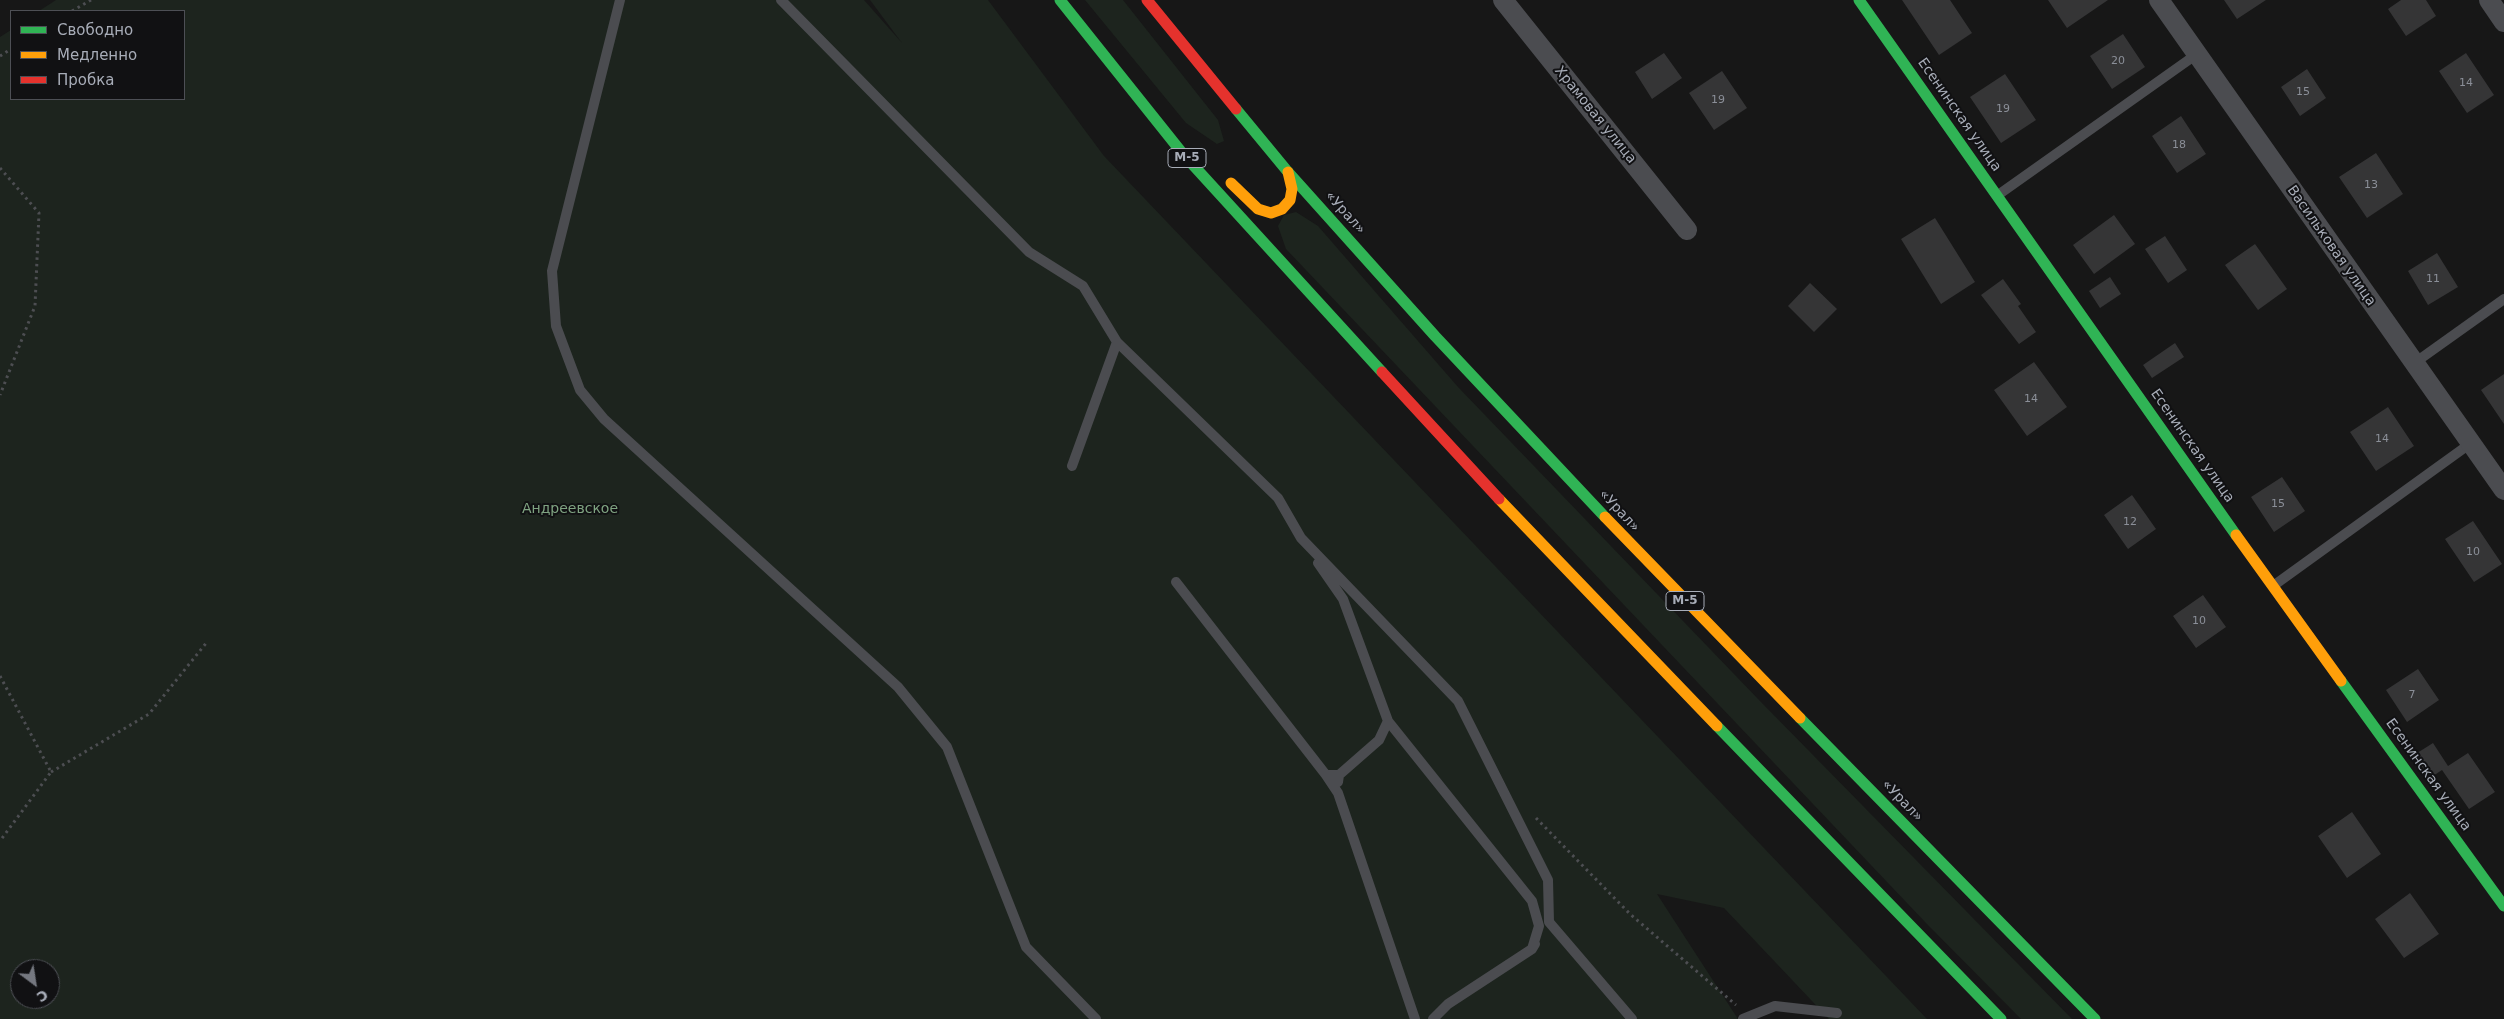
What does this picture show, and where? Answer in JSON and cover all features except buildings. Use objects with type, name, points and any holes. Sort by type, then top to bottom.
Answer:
[{"type":"main road","name":"М-5","points":[[1060,0],[1182,154],[1553,556],[2001,1019]]},
{"type":"main road","name":"«Урал»","points":[[1147,0],[1288,172],[1435,336],[1630,544],[2094,1019]]},
{"type":"main road","name":"Есенинская улица","points":[[1859,0],[2272,586],[2504,906]]},
{"type":"main road","points":[[1092,41],[1109,45],[1114,50]]},
{"type":"main road","points":[[1226,177],[1258,209],[1271,213],[1282,209],[1290,200],[1292,189],[1288,172]]},
{"type":"street","name":"Храмовая улица","points":[[1503,0],[1687,230]]},
{"type":"street","name":"Васильковая улица","points":[[2159,0],[2413,364],[2504,490]]},
{"type":"street","points":[[2489,0],[2504,22]]},
{"type":"lane","points":[[620,0],[552,271],[556,326],[580,390],[604,419],[898,687],[947,747],[1026,947],[1096,1019]]},
{"type":"lane","points":[[781,0],[1029,252],[1083,286],[1117,342],[1278,498],[1301,538],[1343,599],[1388,721],[1532,901],[1539,926],[1532,949]]},
{"type":"lane","points":[[1997,196],[2197,54]]},
{"type":"lane","points":[[2413,364],[2504,299]]},
{"type":"lane","points":[[1072,466],[1117,342]]},
{"type":"lane","points":[[2272,586],[2471,443]]},
{"type":"lane","points":[[1301,538],[1458,701],[1548,880],[1549,922],[1532,949],[1448,1004],[1433,1019]]},
{"type":"lane","points":[[1176,582],[1338,793],[1415,1019]]},
{"type":"lane","points":[[1326,775],[1339,775],[1379,740],[1388,721]]},
{"type":"lane","points":[[1338,793],[1339,775]]},
{"type":"lane","points":[[1549,922],[1632,1019]]},
{"type":"lane","points":[[1745,1017],[1775,1006],[1837,1013]]},
{"type":"path","points":[[74,10],[91,0]]},
{"type":"path","points":[[0,168],[39,213],[35,306],[0,395]]},
{"type":"path","points":[[0,841],[51,772],[149,714],[206,642]]},
{"type":"path","points":[[0,676],[51,772]]},
{"type":"path","points":[[1533,814],[1630,914],[1745,1017]]},
{"type":"green space","name":"Андреевское","points":[[56,0],[864,0],[902,43],[870,0],[988,0],[1104,156],[1927,1019],[1829,1019],[1724,908],[1657,894],[1738,1019],[0,1019],[0,37],[10,31],[10,100],[185,100],[185,10],[41,10]]},
{"type":"green space","points":[[1085,0],[1123,0],[1218,120],[1224,141],[1217,144],[1186,123]]},
{"type":"green space","points":[[1296,212],[1318,226],[1458,387],[1759,700],[2072,1019],[2021,1019],[1926,923],[1286,249],[1278,226],[1284,215]]},
{"type":"traffic: fast","points":[[1060,0],[1183,154],[1382,372]]},
{"type":"traffic: fast","points":[[1859,0],[2236,535]]},
{"type":"traffic: fast","points":[[1236,109],[1288,172],[1435,336],[1605,517]]},
{"type":"traffic: fast","points":[[2341,681],[2504,906]]},
{"type":"traffic: fast","points":[[1800,718],[2095,1019]]},
{"type":"traffic: fast","points":[[1717,726],[2001,1019]]},
{"type":"traffic: slow","points":[[1231,183],[1258,209],[1271,213],[1282,209],[1290,200],[1292,189],[1288,172]]},
{"type":"traffic: slow","points":[[1499,499],[1717,726]]},
{"type":"traffic: slow","points":[[1605,517],[1800,718]]},
{"type":"traffic: slow","points":[[2236,535],[2341,681]]},
{"type":"traffic: jam","points":[[1147,0],[1236,109]]},
{"type":"traffic: jam","points":[[1382,372],[1499,499]]}]
